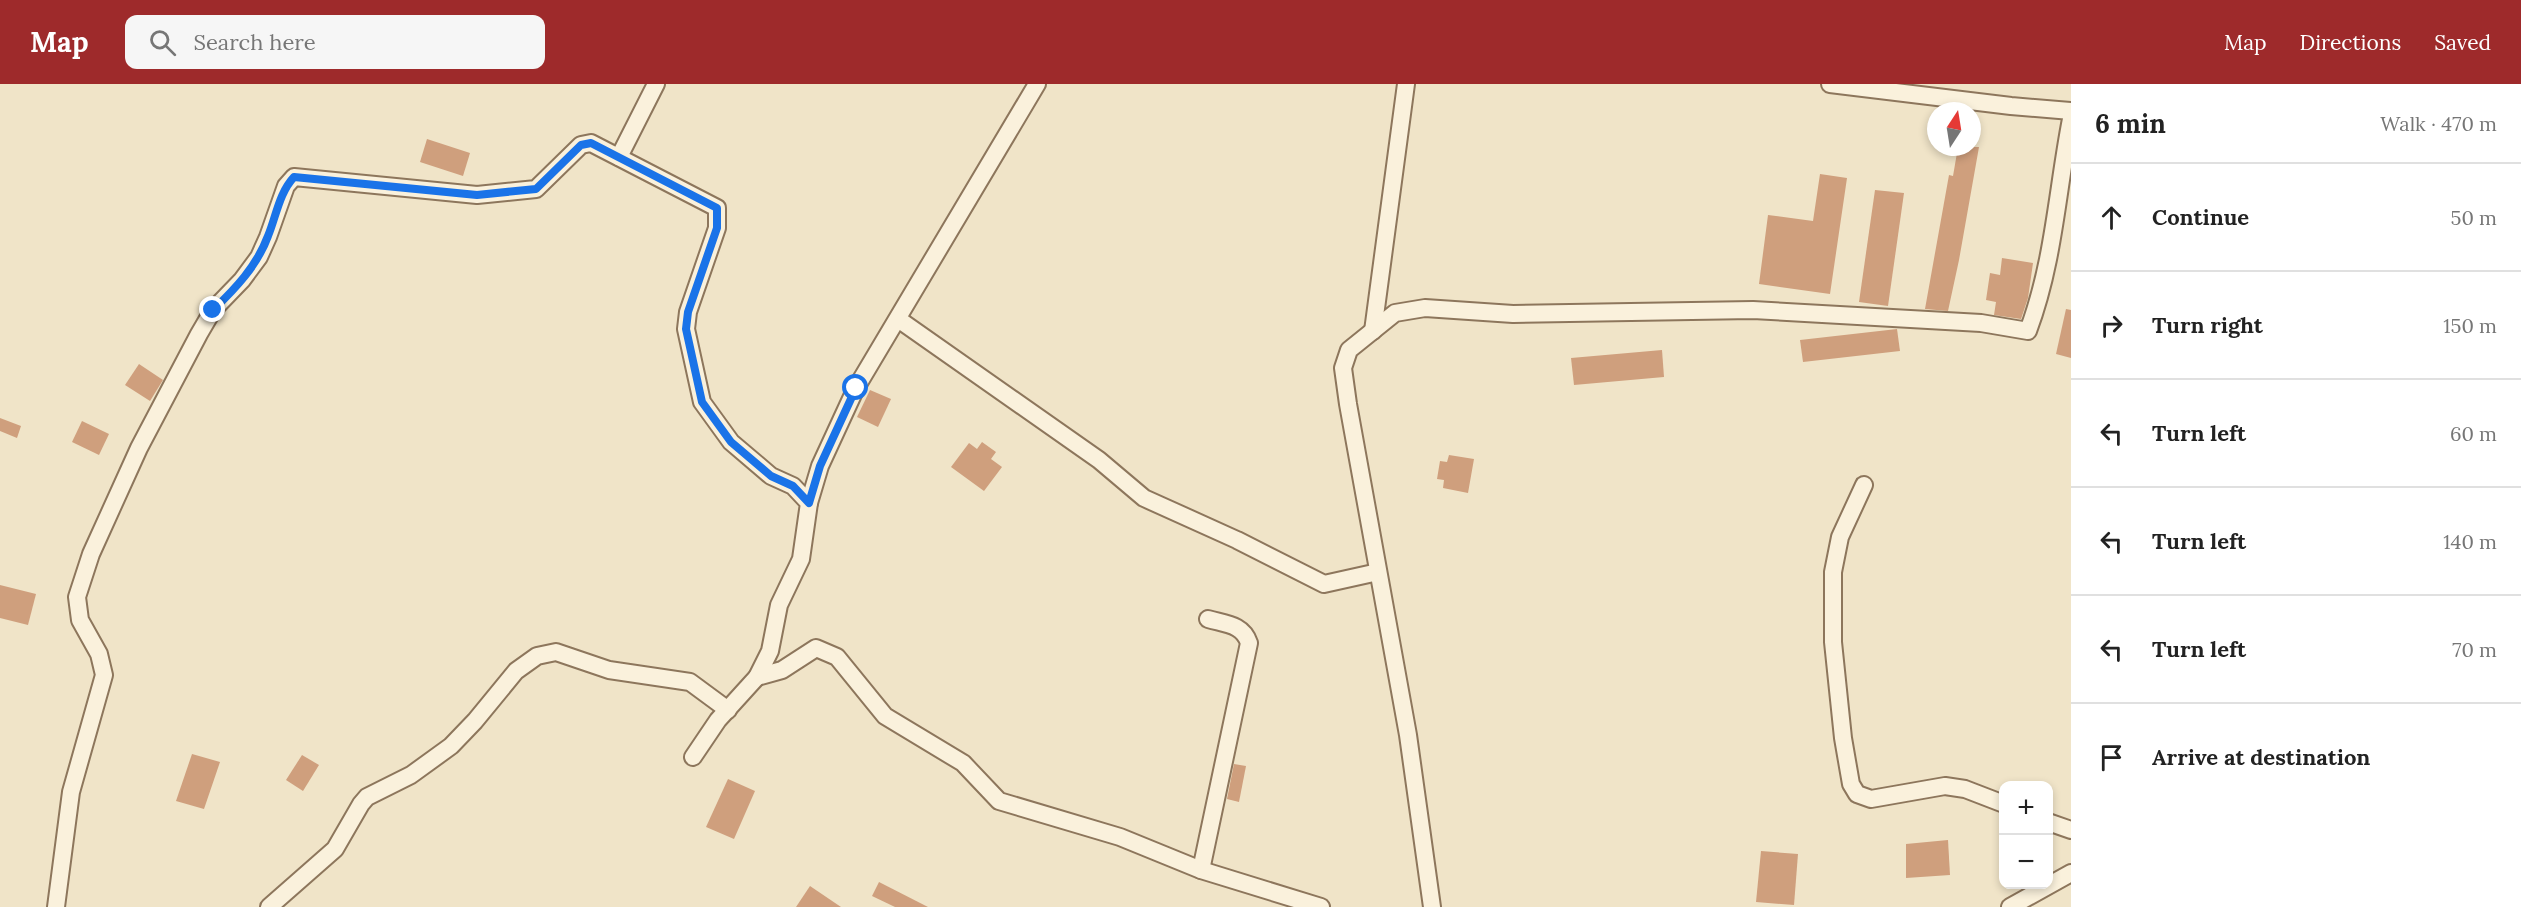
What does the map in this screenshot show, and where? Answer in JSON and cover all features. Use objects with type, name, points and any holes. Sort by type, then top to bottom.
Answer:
[{"type":"street","points":[[619,157],[657,84]]},
{"type":"street","points":[[693,757],[728,710],[757,677],[770,651],[779,605],[801,559],[809,503],[820,466],[856,388],[1037,84]]},
{"type":"street","points":[[1372,331],[1406,84]]},
{"type":"street","points":[[1830,84],[2000,105],[2071,111]]},
{"type":"street","points":[[1432,907],[1408,735],[1343,368],[1349,350],[1395,313],[1425,308],[1513,314],[1753,310],[1981,323],[2028,332],[2041,297],[2049,264],[2071,119]]},
{"type":"street","points":[[56,907],[71,792],[104,675],[99,654],[80,620],[77,597],[91,554],[139,448],[213,310],[242,280],[259,257],[286,186],[294,177],[477,195],[536,189],[581,145],[591,143],[717,208],[717,228],[688,312],[686,329],[702,402],[731,442],[771,476],[793,486],[809,503]]},
{"type":"street","points":[[897,319],[1081,447],[1144,498],[1237,540],[1324,584],[1378,572]]},
{"type":"street","points":[[1864,485],[1840,537],[1833,572],[1833,642],[1843,738],[1851,784],[1857,794],[1871,799],[1945,786],[1965,789],[1999,802]]},
{"type":"street","points":[[1202,870],[1249,643],[1246,634],[1239,627],[1208,619]]},
{"type":"street","points":[[757,677],[782,670],[816,648],[837,657],[885,716],[963,763],[999,801],[1120,837],[1202,870],[1321,907]]},
{"type":"street","points":[[770,651],[782,670]]},
{"type":"street","points":[[269,907],[335,849],[361,804],[367,798],[411,775],[451,746],[475,722],[516,670],[537,656],[556,652],[609,670],[690,682],[728,710]]},
{"type":"street","points":[[2053,823],[2071,830]]},
{"type":"street","points":[[2010,907],[2071,873]]},
{"type":"building","points":[[427,139],[470,153],[463,176],[420,162]]},
{"type":"building","points":[[1956,156],[1977,156],[1948,311],[1925,309],[1949,175],[1953,176]]},
{"type":"building","points":[[1820,174],[1847,178],[1830,294],[1759,284],[1768,215],[1813,221]]},
{"type":"building","points":[[1875,190],[1904,193],[1888,306],[1859,302]]},
{"type":"building","points":[[2002,258],[2033,263],[2028,298],[2021,319],[1994,315],[1996,302],[1986,300],[1990,273],[2000,275]]},
{"type":"building","points":[[2066,309],[2071,310],[2071,358],[2056,354]]},
{"type":"building","points":[[1897,329],[1900,351],[1803,362],[1800,340]]},
{"type":"building","points":[[1662,350],[1664,377],[1574,385],[1571,358]]},
{"type":"building","points":[[139,364],[163,380],[150,401],[125,385]]},
{"type":"building","points":[[870,390],[891,399],[878,427],[857,417]]},
{"type":"building","points":[[0,418],[21,426],[17,438],[0,431]]},
{"type":"building","points":[[82,421],[109,434],[99,455],[72,442]]},
{"type":"building","points":[[982,442],[996,452],[991,459],[1002,467],[984,491],[951,467],[969,443],[977,449]]},
{"type":"building","points":[[1449,455],[1474,459],[1468,493],[1443,488],[1444,480],[1437,479],[1440,461],[1447,462]]},
{"type":"building","points":[[0,585],[36,594],[28,625],[0,618]]},
{"type":"building","points":[[192,754],[220,762],[204,809],[176,801]]},
{"type":"building","points":[[302,755],[319,765],[303,791],[286,780]]},
{"type":"building","points":[[1234,764],[1246,766],[1239,802],[1227,799]]},
{"type":"building","points":[[728,779],[755,791],[734,839],[706,827]]},
{"type":"building","points":[[1948,840],[1950,875],[1906,878],[1906,844]]},
{"type":"building","points":[[1761,851],[1798,854],[1794,905],[1756,902]]},
{"type":"building","points":[[879,882],[928,907],[895,907],[872,896]]},
{"type":"building","points":[[810,886],[841,907],[796,907]]},
{"type":"route","points":[[213,310],[242,280],[259,257],[286,186],[294,177],[477,195],[536,189],[581,145],[591,143],[717,208],[717,228],[688,312],[686,329],[702,402],[731,442],[771,476],[793,486],[809,503],[820,466],[856,388]]}]
